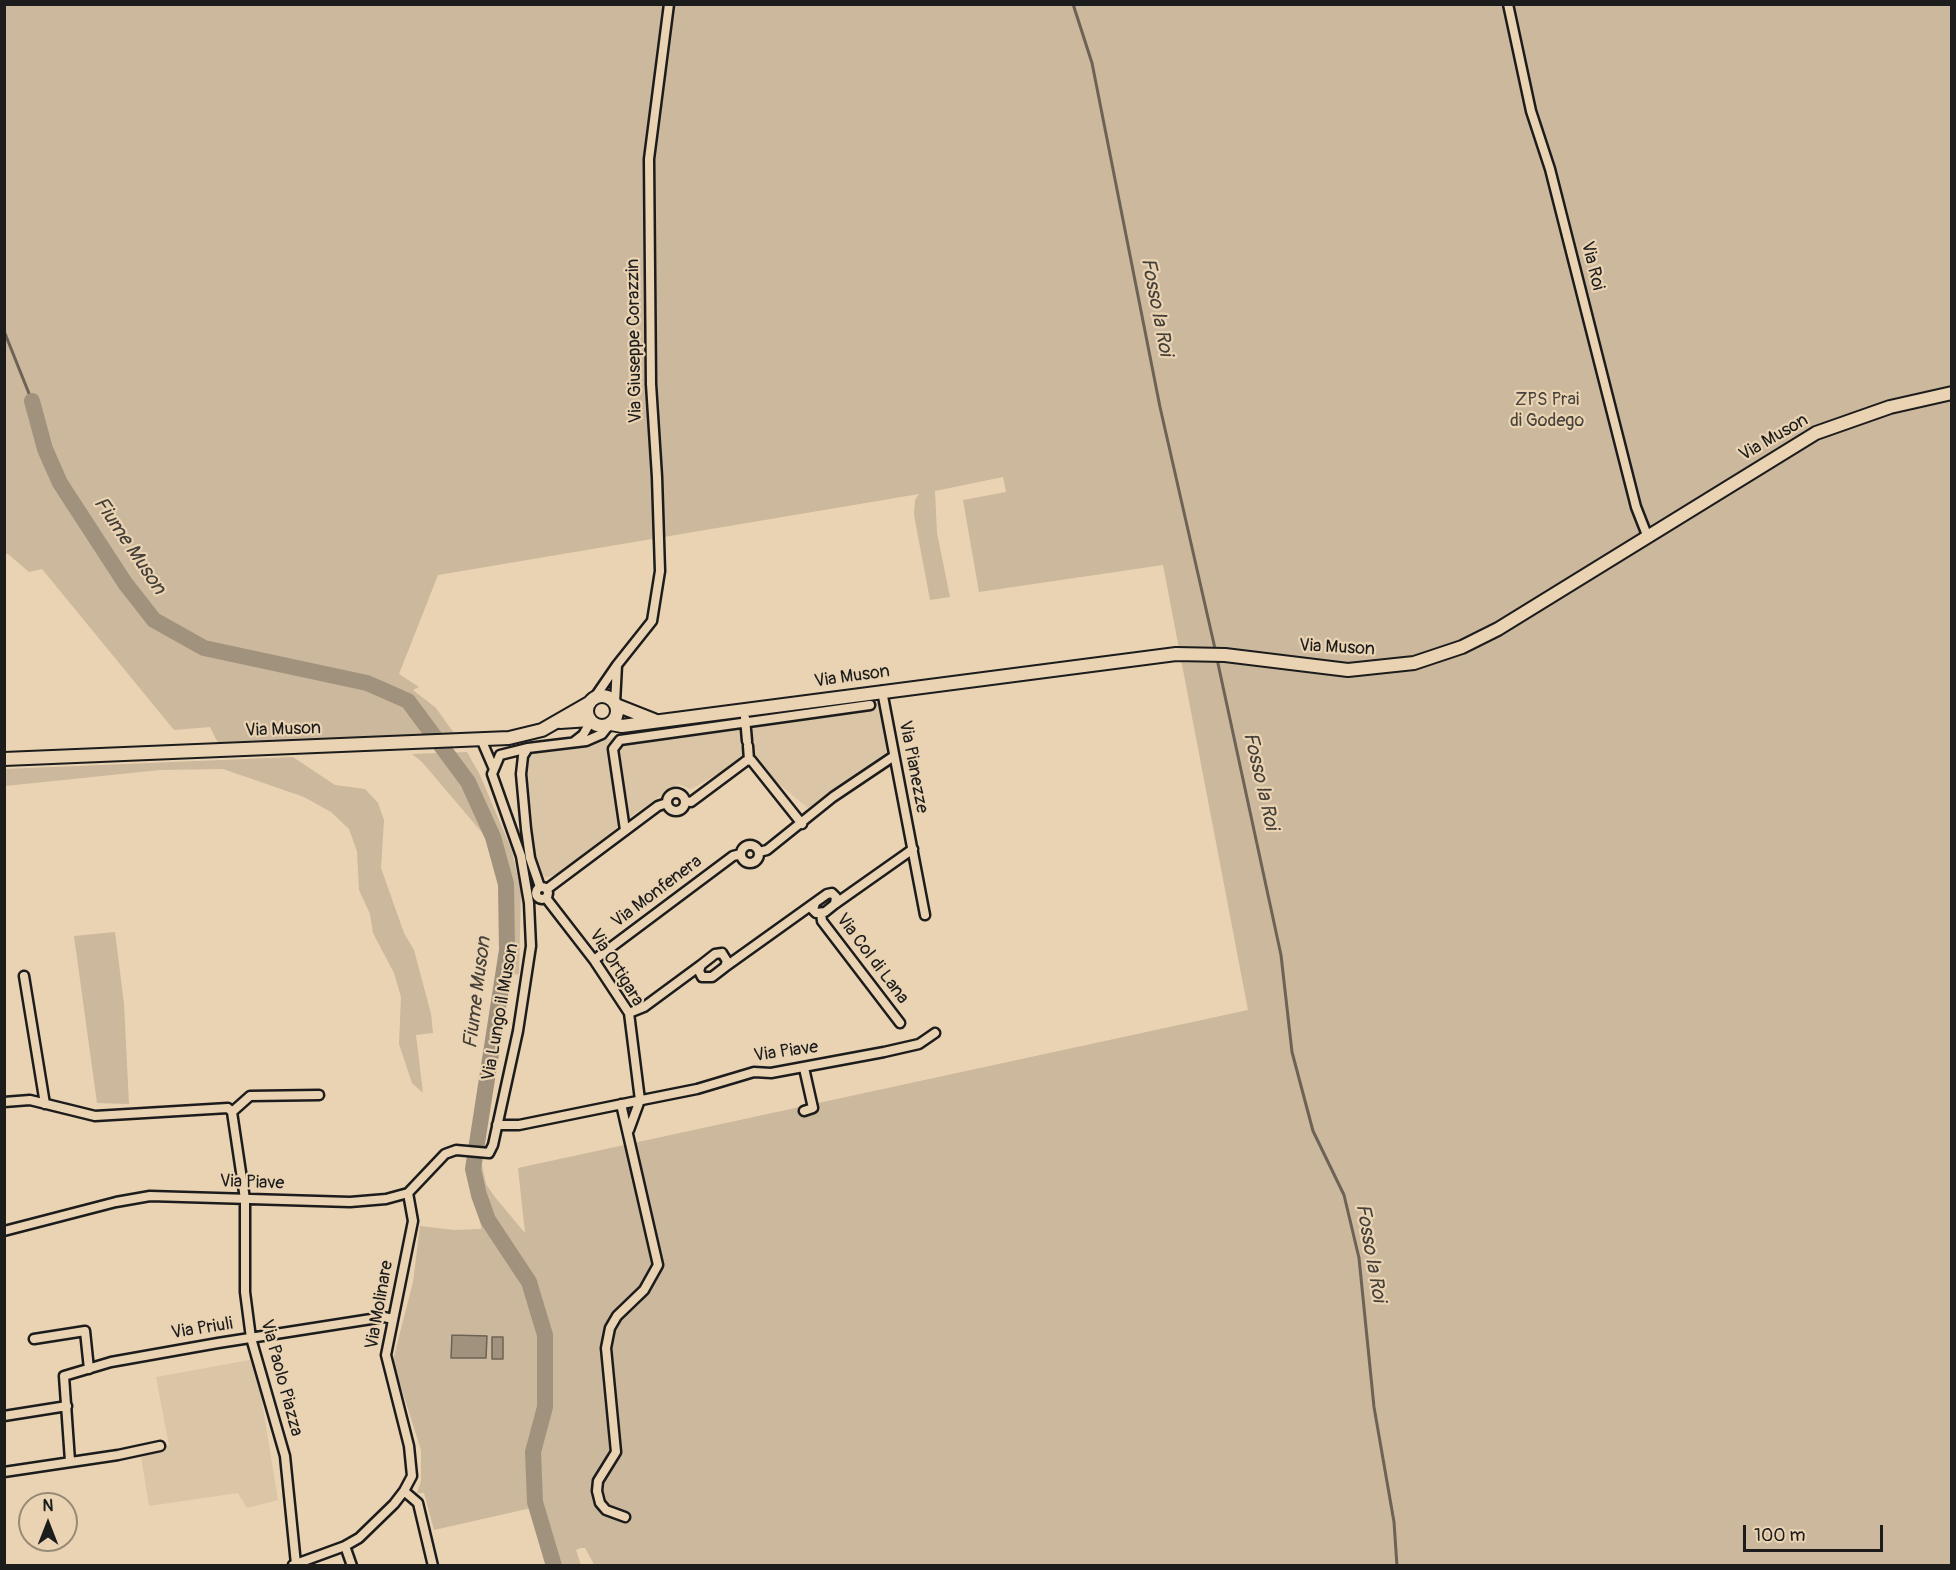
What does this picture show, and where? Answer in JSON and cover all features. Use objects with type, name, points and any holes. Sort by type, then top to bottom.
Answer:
[{"type":"main road","name":"Via Muson","points":[[560,722],[591,720],[597,725],[622,726],[658,721],[745,716],[838,703],[882,691],[1147,657],[1210,654],[1348,670],[1390,668],[1436,657],[1498,629],[1647,535],[1816,433],[1890,407],[1952,393]]},
{"type":"main road","name":"Via Muson","points":[[4,759],[422,742],[528,735],[560,722],[592,700],[606,696],[616,704],[646,719],[658,721]]},
{"type":"main road","points":[[591,720],[587,711],[592,700]]},
{"type":"main road","points":[[610,724],[617,715],[616,704]]},
{"type":"street","name":"Via Giuseppe Corazzin","points":[[592,700],[652,621],[660,571],[651,384],[649,159],[669,4]]},
{"type":"street","name":"Via Roi","points":[[1508,4],[1531,111],[1550,169],[1633,496],[1647,535]]},
{"type":"street","points":[[616,704],[617,665]]},
{"type":"street","name":"Via Pianezze","points":[[882,691],[925,915]]},
{"type":"street","points":[[838,703],[870,705]]},
{"type":"street","points":[[625,830],[614,744],[620,740],[745,716],[749,760]]},
{"type":"street","points":[[574,742],[583,735],[591,720]]},
{"type":"street","points":[[493,767],[503,753],[586,741],[602,734],[610,724]]},
{"type":"street","name":"Via Lungo il Muson","points":[[408,1193],[445,1154],[456,1150],[489,1153],[493,1145],[527,985],[531,929],[521,856],[492,774],[493,767],[481,739]]},
{"type":"street","name":"Via Ortigara","points":[[528,748],[521,764],[521,783],[530,858],[544,891],[629,1013],[640,1100]]},
{"type":"street","name":"Via Monfenera","points":[[594,960],[733,856],[741,854],[744,861],[749,863],[758,859],[759,852],[767,850],[833,798],[894,756]]},
{"type":"street","points":[[544,891],[625,830],[667,803],[670,794],[677,793],[685,801],[691,802],[749,760]]},
{"type":"street","points":[[749,760],[754,762],[802,824]]},
{"type":"street","points":[[667,803],[671,810],[677,811],[682,809],[685,801]]},
{"type":"street","points":[[836,901],[850,896],[913,849]]},
{"type":"street","name":"Via Col di Lana","points":[[725,967],[814,909],[836,901],[832,893],[827,894],[814,909]]},
{"type":"street","name":"Via Col di Lana","points":[[814,909],[900,1023]]},
{"type":"street","points":[[629,1013],[644,1007],[715,954],[737,958]]},
{"type":"street","points":[[690,973],[711,977],[725,967],[725,956]]},
{"type":"street","points":[[700,974],[702,964]]},
{"type":"street","points":[[24,976],[45,1104]]},
{"type":"street","name":"Via Piave","points":[[497,1125],[519,1125],[697,1089],[754,1072],[771,1073],[804,1068],[919,1044],[935,1034]]},
{"type":"street","points":[[804,1068],[813,1108],[804,1111]]},
{"type":"street","points":[[4,1102],[30,1100],[95,1116],[228,1108],[232,1112],[250,1096],[319,1095]]},
{"type":"street","points":[[629,1132],[640,1100]]},
{"type":"street","points":[[621,1104],[658,1265],[644,1290],[617,1316],[610,1328],[606,1348],[616,1452],[598,1481],[597,1491],[600,1503],[606,1510],[625,1517]]},
{"type":"street","name":"Via Paolo Piazza","points":[[232,1112],[245,1199],[245,1292],[251,1338],[285,1456],[294,1565],[345,1546]]},
{"type":"street","name":"Via Piave","points":[[4,1231],[116,1202],[150,1196],[350,1202],[386,1199],[408,1193]]},
{"type":"street","name":"Via Molinare","points":[[345,1546],[358,1538],[404,1491],[412,1476],[412,1462],[387,1363],[393,1319],[413,1221],[408,1193]]},
{"type":"street","name":"Via Priuli","points":[[70,1461],[64,1376],[111,1362],[384,1317],[393,1319]]},
{"type":"street","points":[[34,1339],[86,1331],[89,1369]]},
{"type":"street","points":[[4,1416],[67,1406]]},
{"type":"street","points":[[4,1472],[118,1455],[160,1446]]},
{"type":"street","points":[[404,1491],[418,1503],[433,1566]]},
{"type":"street","points":[[345,1546],[352,1566]]},
{"type":"shaded area","points":[[880,702],[896,757],[808,808],[747,758],[691,789],[678,784],[633,815],[556,875],[546,877],[536,870],[523,777],[525,759],[535,749]]},
{"type":"shaded area","points":[[452,1335],[487,1336],[486,1358],[451,1358]]},
{"type":"shaded area","points":[[492,1337],[503,1337],[503,1359],[492,1359]]},
{"type":"shaded area","points":[[255,1359],[278,1500],[247,1508],[238,1493],[149,1506],[140,1450],[169,1446],[156,1377]]},
{"type":"green space","name":"ZPS Prai di Godego","points":[[4,5],[1951,5],[1951,1565],[595,1566],[585,1548],[581,1548],[576,1550],[581,1565],[558,1566],[540,1506],[434,1530],[424,1493],[417,1493],[421,1481],[421,1450],[394,1365],[394,1356],[413,1282],[420,1226],[454,1230],[481,1229],[482,1204],[469,1175],[468,1162],[482,1165],[486,1184],[525,1233],[518,1168],[1248,1010],[1163,565],[979,592],[963,500],[1006,492],[1003,477],[935,491],[937,533],[950,597],[930,600],[914,515],[915,500],[919,494],[438,575],[399,674],[419,687],[413,690],[436,708],[456,736],[218,743],[210,727],[174,730],[42,569],[29,572],[5,554]]},
{"type":"green space","points":[[467,752],[480,775],[512,851],[521,892],[519,974],[503,977],[512,938],[485,836],[422,762],[412,754]]},
{"type":"green space","points":[[293,757],[335,785],[365,789],[378,803],[384,820],[381,868],[404,933],[414,950],[431,1014],[433,1033],[416,1035],[423,1093],[412,1083],[399,1044],[401,997],[394,973],[373,933],[370,914],[359,890],[357,851],[349,829],[331,812],[304,797],[223,769],[160,770],[5,786],[5,769]]},
{"type":"green space","points":[[115,932],[124,1004],[129,1104],[97,1103],[74,936]]},
{"type":"waterway","name":"Fosso la Roi","points":[[1073,4],[1092,63],[1160,407],[1216,653]]},
{"type":"waterway","points":[[4,331],[32,401]]},
{"type":"waterway","name":"Fiume Muson","points":[[32,401],[45,449],[60,483],[125,583],[154,620],[204,648],[367,683],[408,701],[468,782],[493,837],[506,884],[507,950],[473,1169],[488,1220],[529,1282],[545,1335],[545,1407],[533,1452],[535,1502],[554,1566]]},
{"type":"waterway","name":"Fosso la Roi","points":[[1217,659],[1281,955],[1292,1052],[1313,1131],[1344,1195],[1359,1258],[1374,1407],[1394,1522],[1397,1566]]}]
